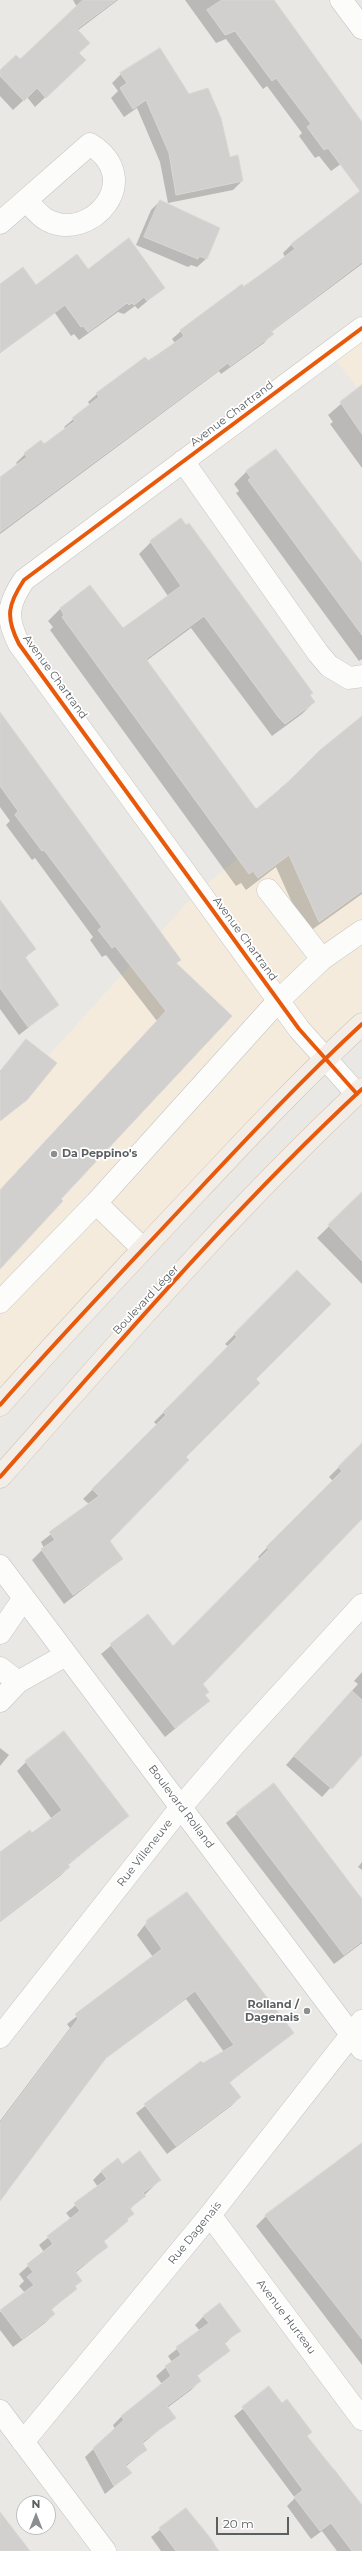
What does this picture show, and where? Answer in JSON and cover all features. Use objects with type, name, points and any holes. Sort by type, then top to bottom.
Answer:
[{"type":"main road","points":[[0,1405],[56,1341],[143,1249],[325,1058],[362,1024]]},
{"type":"main road","name":"Boulevard Léger","points":[[0,1477],[178,1278],[265,1185],[359,1091]]},
{"type":"street","points":[[341,0],[362,28]]},
{"type":"street","points":[[0,223],[27,201]]},
{"type":"street","name":"Avenue Chartrand","points":[[359,1091],[299,1030],[19,644],[11,628],[9,611],[14,595],[24,580],[183,461],[360,333]]},
{"type":"street","points":[[183,461],[318,653],[329,666],[349,678],[362,676]]},
{"type":"street","points":[[268,890],[322,959]]},
{"type":"street","points":[[0,1302],[96,1203],[278,1001],[322,959],[362,931]]},
{"type":"street","points":[[96,1203],[143,1249]]},
{"type":"street","name":"Boulevard Rolland","points":[[0,1566],[181,1807],[358,2035]]},
{"type":"street","points":[[0,1632],[24,1598]]},
{"type":"street","name":"Rue Villeneuve","points":[[0,2037],[181,1807],[236,1743],[362,1605]]},
{"type":"street","points":[[0,1701],[18,1682],[66,1655]]},
{"type":"street","points":[[0,1668],[18,1682]]},
{"type":"street","name":"Rue Dagenais","points":[[23,2442],[210,2215],[326,2069],[358,2035]]},
{"type":"street","name":"Avenue Hurteau","points":[[210,2215],[362,2419]]},
{"type":"street","points":[[0,2411],[105,2551]]},
{"type":"shaded area","points":[[362,328],[362,393],[329,352]]},
{"type":"shaded area","points":[[362,759],[362,1024],[0,1407],[0,1109],[199,890]]},
{"type":"building","points":[[83,0],[116,0],[77,29],[90,43],[79,53],[86,60],[46,98],[37,88],[24,101],[0,76],[0,70],[16,55],[20,59]]},
{"type":"building","points":[[222,0],[274,0],[362,122],[362,262],[271,331],[274,334],[230,366],[228,363],[0,532],[0,477],[27,457],[24,453],[41,440],[44,444],[75,421],[72,418],[99,397],[96,393],[145,357],[149,361],[184,336],[180,330],[242,284],[244,287],[295,249],[291,244],[360,191],[328,148],[324,150],[307,127],[311,124],[276,78],[272,81],[235,31],[225,35],[207,10]]},
{"type":"building","points":[[160,48],[189,94],[208,88],[221,118],[230,157],[238,155],[243,181],[176,195],[169,153],[146,100],[133,109],[120,88],[127,83],[120,73]]},
{"type":"building","points":[[160,200],[220,228],[207,259],[199,256],[198,259],[144,237]]},
{"type":"building","points":[[129,238],[165,288],[147,301],[144,297],[134,305],[132,303],[129,305],[127,303],[88,332],[83,326],[81,327],[65,305],[0,352],[0,284],[23,267],[36,285],[77,254],[88,269]]},
{"type":"building","points":[[362,385],[362,434],[340,402]]},
{"type":"building","points":[[276,449],[362,563],[362,635],[248,480],[251,478],[246,471]]},
{"type":"building","points":[[181,518],[186,525],[189,523],[313,693],[310,695],[315,702],[285,724],[204,616],[146,659],[256,809],[284,786],[320,750],[362,716],[362,891],[319,922],[289,855],[258,878],[253,871],[249,874],[62,617],[64,615],[60,608],[90,585],[123,628],[181,586],[150,541]]},
{"type":"building","points":[[0,712],[181,960],[176,963],[232,1016],[61,1199],[63,1201],[0,1269],[0,1190],[166,1011],[115,946],[112,948],[98,930],[102,927],[44,850],[42,851],[15,815],[18,811],[0,786]]},
{"type":"building","points":[[0,900],[36,949],[25,957],[59,1005],[28,1027],[0,988]]},
{"type":"building","points":[[26,1039],[57,1063],[27,1100],[0,1121],[0,1072]]},
{"type":"building","points":[[362,1192],[362,1261],[328,1225]]},
{"type":"building","points":[[297,1270],[331,1304],[256,1379],[260,1383],[186,1457],[189,1460],[110,1541],[123,1559],[73,1595],[41,1549],[55,1540],[49,1532],[99,1496],[92,1489],[166,1415],[163,1412],[237,1337],[234,1334]]},
{"type":"building","points":[[362,1443],[362,1519],[203,1684],[209,1692],[205,1695],[210,1701],[175,1728],[110,1644],[148,1614],[173,1646],[269,1549],[266,1547],[342,1471],[338,1467]]},
{"type":"building","points":[[352,1691],[362,1700],[362,1755],[332,1789],[294,1756]]},
{"type":"building","points":[[64,1731],[129,1816],[68,1864],[70,1867],[0,1921],[0,1852],[30,1830],[32,1833],[62,1810],[25,1761]]},
{"type":"building","points":[[274,1783],[362,1899],[362,1941],[344,1955],[236,1813]]},
{"type":"building","points":[[187,1892],[294,2033],[229,2082],[241,2097],[176,2146],[144,2104],[201,2061],[203,2063],[234,2045],[195,1991],[106,2058],[0,2201],[0,2123],[78,2019],[75,2014],[162,1949],[145,1925],[148,1923],[146,1921]]},
{"type":"building","points":[[362,2143],[362,2339],[265,2215]]},
{"type":"building","points":[[140,2151],[161,2180],[143,2193],[146,2196],[130,2208],[134,2214],[104,2241],[108,2247],[75,2271],[82,2281],[75,2286],[77,2289],[51,2309],[55,2314],[22,2339],[0,2310],[34,2285],[27,2277],[33,2272],[27,2264],[53,2244],[47,2236],[80,2211],[74,2203],[107,2179],[101,2171],[118,2158],[122,2164]]},
{"type":"building","points":[[220,2303],[241,2331],[224,2342],[230,2351],[197,2375],[201,2381],[167,2406],[176,2418],[142,2442],[147,2450],[125,2465],[132,2473],[114,2486],[93,2448],[124,2420],[121,2416],[171,2376],[165,2366],[181,2355],[176,2347],[209,2323],[203,2316]]},
{"type":"building","points":[[269,2386],[282,2403],[287,2399],[312,2432],[307,2436],[362,2505],[362,2551],[352,2551],[331,2523],[320,2531],[294,2497],[303,2490],[242,2407]]},
{"type":"building","points":[[186,2508],[212,2540],[218,2551],[176,2551],[159,2528]]},
{"type":"building","points":[[0,2512],[16,2533],[16,2535],[18,2535],[30,2551],[0,2551]]},
{"type":"cycle path","points":[[357,1094],[299,1029],[19,644],[12,626],[10,611],[14,596],[24,580],[362,328]]},
{"type":"cycle path","points":[[0,1405],[87,1309],[245,1141],[291,1093],[362,1024]]},
{"type":"cycle path","points":[[0,1477],[176,1278],[267,1182],[362,1089]]},
{"type":"place","name":"Da Peppino's","points":[[54,1154]]},
{"type":"place","name":"Rolland / Dagenais","points":[[307,2011]]}]
